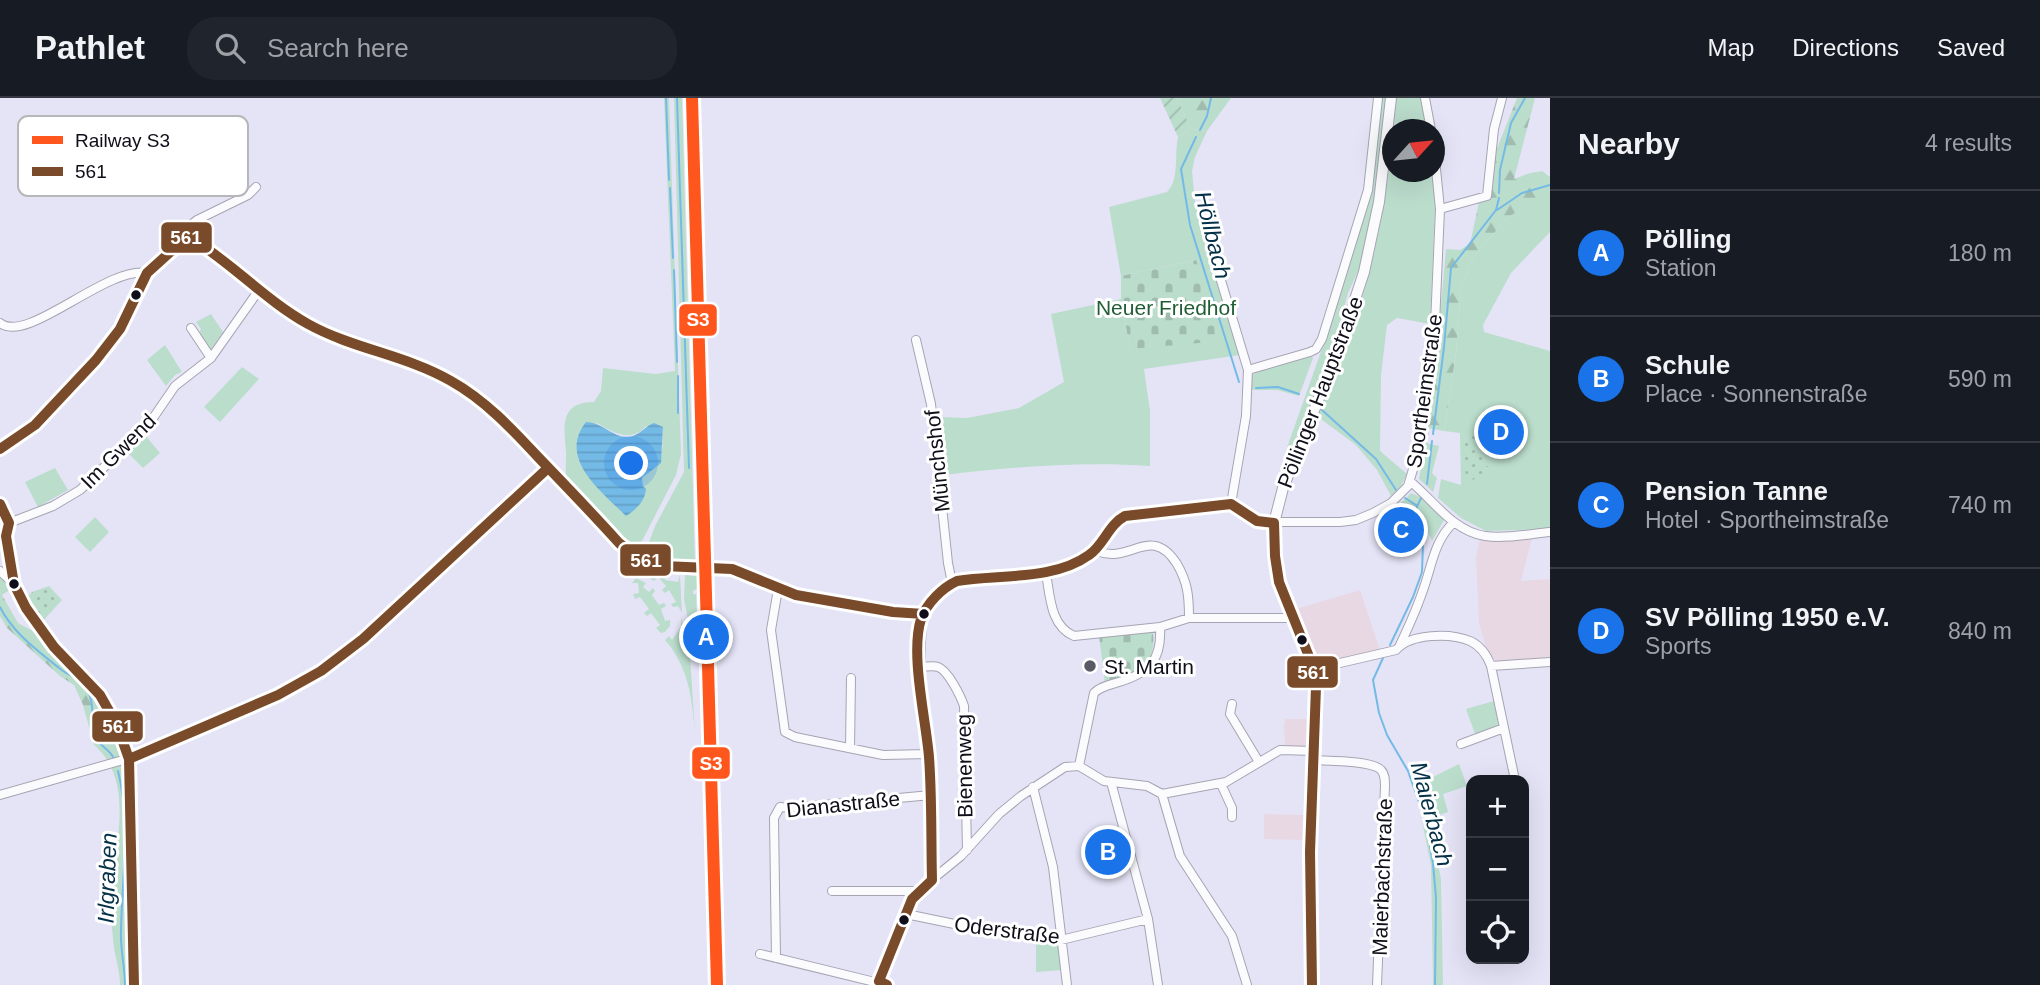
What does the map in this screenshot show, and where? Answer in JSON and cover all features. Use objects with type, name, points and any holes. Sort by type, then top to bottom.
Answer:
[{"type":"street","points":[[1248,370],[1314,351],[1322,340],[1367,190],[1378,98]]},
{"type":"street","name":"Pöllinger Hauptstraße","points":[[1312,985],[1310,841],[1316,701],[1314,669],[1292,618],[1277,570],[1274,523],[1283,488],[1348,323],[1368,255],[1382,181],[1391,98]]},
{"type":"street","points":[[1424,98],[1429,119]]},
{"type":"street","points":[[1440,209],[1486,196],[1494,130],[1502,98]]},
{"type":"street","name":"Sportheimstraße","points":[[1231,504],[1257,522],[1333,523],[1356,520],[1391,503],[1411,482],[1423,436],[1430,378],[1440,209],[1437,182]]},
{"type":"street","points":[[248,195],[256,187]]},
{"type":"street","points":[[0,449],[35,425],[104,351],[120,329],[147,273],[188,236],[192,224],[246,196]]},
{"type":"street","points":[[188,236],[222,257],[259,290],[310,325],[415,364],[451,381],[488,407],[628,551],[646,561],[673,568],[738,570],[778,589],[848,605],[924,614]]},
{"type":"street","points":[[932,880],[929,754],[920,667],[920,630],[924,614],[952,583],[1046,573],[1082,560],[1097,551],[1115,522],[1125,516],[1231,504],[1244,429],[1248,370],[1213,254]]},
{"type":"street","points":[[0,323],[5,327],[12,327],[41,318],[68,306],[108,280],[131,273],[147,273]]},
{"type":"street","name":"Im Gwend","points":[[9,523],[53,506],[80,490],[149,424],[175,386],[211,358],[259,290]]},
{"type":"street","points":[[191,328],[211,358]]},
{"type":"street","name":"Münchshof","points":[[916,340],[931,404],[952,583]]},
{"type":"street","points":[[0,795],[129,759],[278,695],[321,671],[363,639],[548,468]]},
{"type":"street","points":[[1411,482],[1454,522],[1470,531],[1486,536],[1550,532]]},
{"type":"street","points":[[0,504],[9,523],[3,540],[14,584],[40,630],[100,695],[117,725],[129,759],[134,985]]},
{"type":"street","points":[[1314,669],[1396,650],[1423,593],[1433,552],[1454,522]]},
{"type":"street","points":[[1097,551],[1114,554],[1147,546],[1163,548],[1170,554],[1186,580],[1189,618]]},
{"type":"street","points":[[0,571],[14,584]]},
{"type":"street","points":[[1046,573],[1056,620],[1062,629],[1072,635],[1160,627],[1189,618],[1292,618]]},
{"type":"street","points":[[778,589],[771,630],[785,732],[795,737],[883,755],[929,754]]},
{"type":"street","points":[[1079,766],[1094,693],[1152,666],[1157,653],[1160,627]]},
{"type":"street","points":[[1400,645],[1432,637],[1458,638],[1477,645],[1486,654],[1491,666],[1514,775]]},
{"type":"street","points":[[1491,666],[1550,662]]},
{"type":"street","name":"Bienenweg","points":[[920,667],[941,668],[960,695],[964,706],[967,850]]},
{"type":"street","points":[[850,748],[851,678]]},
{"type":"street","points":[[1232,704],[1230,714],[1259,762]]},
{"type":"street","points":[[1461,744],[1504,728]]},
{"type":"street","points":[[760,954],[881,984],[906,914],[918,891],[951,866],[999,814],[1065,767],[1079,766],[1095,777],[1111,782],[1147,786],[1162,794],[1221,784],[1280,750],[1314,756]]},
{"type":"street","name":"Maierbachstraße","points":[[1314,756],[1367,764],[1381,770],[1385,786],[1377,985]]},
{"type":"street","points":[[1111,782],[1148,919],[1158,985]]},
{"type":"street","points":[[1221,784],[1232,808],[1232,817]]},
{"type":"street","points":[[1033,788],[1053,867],[1067,985]]},
{"type":"street","points":[[1162,794],[1180,856],[1228,929],[1239,954],[1247,985]]},
{"type":"street","name":"Dianastraße","points":[[776,958],[774,818],[780,807],[931,795]]},
{"type":"street","points":[[832,891],[918,891]]},
{"type":"street","name":"Oderstraße","points":[[906,914],[993,932],[1061,940],[1148,919]]},
{"type":"shaded area","points":[[1406,518],[1421,524],[1428,543],[1390,541],[1390,521]]},
{"type":"shaded area","points":[[1480,538],[1532,538],[1521,581],[1550,579],[1550,657],[1497,662],[1487,650],[1479,623],[1476,557]]},
{"type":"shaded area","points":[[1360,590],[1380,650],[1330,662],[1316,659],[1293,610]]},
{"type":"shaded area","points":[[1286,719],[1312,719],[1308,746],[1285,747]]},
{"type":"shaded area","points":[[1264,814],[1305,815],[1304,840],[1264,839]]},
{"type":"green space","points":[[664,98],[669,98],[681,454],[676,475],[642,541],[633,546],[597,515],[567,480],[566,418],[575,406],[594,402],[601,391],[603,368],[656,374],[675,371]],"holes":[[[595,422],[628,435],[646,426],[663,428],[661,457],[642,478],[643,486]]]},
{"type":"green space","points":[[674,98],[682,98],[695,564],[665,560],[645,553],[655,526],[684,472]]},
{"type":"green space","points":[[1160,98],[1177,98],[1191,129],[1178,137]]},
{"type":"green space","points":[[1177,98],[1231,98],[1207,131],[1191,129]]},
{"type":"green space","points":[[1381,98],[1386,98],[1377,188],[1360,267],[1348,293],[1333,349],[1287,459],[1284,456],[1335,312],[1369,196]]},
{"type":"green space","points":[[1396,98],[1421,98],[1426,119],[1395,119]]},
{"type":"green space","points":[[1517,98],[1535,98],[1514,179],[1530,173],[1538,197],[1506,219],[1473,258],[1461,288],[1456,353],[1444,431],[1427,428],[1446,249],[1460,250],[1470,244],[1479,202],[1491,198],[1492,161]]},
{"type":"green space","points":[[1191,129],[1207,131],[1195,157],[1192,171],[1195,202],[1208,255],[1240,355],[1144,369],[1150,411],[1150,466],[1047,466],[944,475],[938,417],[967,418],[1019,408],[1064,382],[1051,314],[1121,299],[1130,349],[1196,260],[1121,276],[1109,207],[1167,192],[1174,180],[1178,137]]},
{"type":"green space","points":[[1542,171],[1550,177],[1550,232],[1511,273],[1483,325],[1484,332],[1550,351],[1550,529],[1486,531],[1461,518],[1438,498],[1441,479],[1461,485],[1460,433],[1444,431],[1456,353],[1461,288],[1473,258],[1506,219],[1537,197],[1530,173]]},
{"type":"green space","points":[[1434,182],[1435,210],[1430,324],[1397,318],[1387,325],[1381,375],[1380,451],[1407,474],[1401,486],[1391,496],[1377,470],[1356,445],[1318,417],[1367,282],[1387,184]]},
{"type":"green space","name":"Neuer Friedhof","points":[[1196,260],[1222,341],[1130,349],[1121,299],[1121,276]]},
{"type":"green space","points":[[211,314],[223,332],[210,350],[206,350],[198,335],[201,329],[196,322]]},
{"type":"green space","points":[[165,345],[182,372],[175,375],[166,386],[147,360]]},
{"type":"green space","points":[[1311,355],[1313,358],[1299,396],[1277,390],[1252,390],[1252,376],[1257,370]]},
{"type":"green space","points":[[242,367],[259,379],[220,422],[204,407]]},
{"type":"green space","points":[[1464,432],[1489,437],[1482,464],[1492,468],[1490,477],[1469,480],[1466,475],[1463,463]]},
{"type":"green space","points":[[145,435],[160,453],[143,468],[127,452]]},
{"type":"green space","points":[[1426,443],[1439,446],[1432,473],[1437,478],[1433,492],[1419,479]]},
{"type":"green space","points":[[55,468],[68,490],[38,507],[25,482]]},
{"type":"green space","points":[[1411,493],[1423,498],[1444,520],[1432,541],[1420,515],[1408,514],[1398,506]]},
{"type":"green space","points":[[95,517],[109,532],[90,552],[75,537]]},
{"type":"green space","points":[[636,566],[665,573],[665,580],[678,582],[680,575],[682,613],[678,606],[673,607],[671,604],[676,602],[669,590],[665,593],[662,590],[666,586],[658,577],[654,581],[636,570]]},
{"type":"green space","points":[[685,575],[697,576],[699,588],[693,591],[693,594],[696,594],[697,619],[688,620],[684,599]]},
{"type":"green space","points":[[0,576],[11,589],[2,595],[18,623],[42,636],[77,673],[106,711],[101,724],[106,738],[94,745],[83,705],[74,685],[60,676],[7,628],[0,616]]},
{"type":"green space","points":[[636,578],[646,583],[643,587],[649,592],[653,588],[655,591],[652,595],[659,605],[664,603],[666,606],[661,609],[665,621],[670,620],[670,626],[665,632],[661,633],[656,628],[660,625],[651,613],[647,616],[644,613],[649,609],[640,597],[635,599],[633,594],[639,593],[638,583],[632,583]]},
{"type":"green space","points":[[49,586],[62,600],[41,623],[26,598],[32,592]]},
{"type":"green space","points":[[681,617],[690,655],[695,733],[691,696],[684,673],[665,640],[669,636],[672,640],[681,627]]},
{"type":"green space","points":[[1153,632],[1151,654],[1142,668],[1126,677],[1105,683],[1099,636]]},
{"type":"green space","points":[[1494,701],[1498,724],[1475,734],[1466,709]]},
{"type":"green space","points":[[106,711],[117,731],[127,773],[128,985],[120,985],[112,921],[111,874],[120,808],[111,767],[94,745],[105,738],[101,724]]},
{"type":"green space","points":[[1459,764],[1466,783],[1466,786],[1443,794],[1448,812],[1429,819],[1441,879],[1443,985],[1433,985],[1431,866],[1422,821],[1428,818],[1417,785]]},
{"type":"green space","points":[[1036,941],[1059,942],[1063,970],[1036,972]]},
{"type":"water","points":[[586,422],[597,424],[623,437],[636,435],[654,423],[663,427],[661,463],[642,478],[646,489],[644,497],[626,516],[595,485],[580,462],[578,436]]},
{"type":"waterway","points":[[666,98],[669,180]]},
{"type":"waterway","points":[[677,98],[689,468]]},
{"type":"waterway","name":"Höllbach","points":[[1200,130],[1211,98]]},
{"type":"waterway","name":"Maierbach","points":[[1499,193],[1500,170],[1511,123],[1525,98]]},
{"type":"waterway","name":"Höllbach","points":[[1196,137],[1181,169],[1190,225],[1239,382]]},
{"type":"waterway","points":[[1497,210],[1522,193],[1550,185]]},
{"type":"waterway","points":[[670,188],[673,258]]},
{"type":"waterway","name":"Maierbach","points":[[1433,434],[1451,268],[1496,210],[1499,198]]},
{"type":"waterway","points":[[674,270],[677,362]]},
{"type":"waterway","points":[[678,376],[678,413]]},
{"type":"waterway","name":"Höllbach","points":[[1256,388],[1278,387],[1299,394]]},
{"type":"waterway","name":"Höllbach","points":[[1322,410],[1376,459],[1396,490]]},
{"type":"waterway","name":"Maierbach","points":[[1427,484],[1432,441]]},
{"type":"waterway","name":"Höllbach","points":[[1405,498],[1416,505]]},
{"type":"waterway","name":"Maierbach","points":[[1390,645],[1422,572],[1423,544],[1414,513],[1421,498]]},
{"type":"waterway","name":"Irlgraben","points":[[0,607],[26,640],[87,689],[96,739],[114,759]]},
{"type":"waterway","name":"Maierbach","points":[[1383,658],[1373,680],[1379,713],[1387,735],[1408,771],[1426,822],[1433,863],[1436,898],[1435,985]]},
{"type":"waterway","name":"Irlgraben","points":[[118,771],[125,830],[121,937],[125,985]]},
{"type":"rail line","name":"S3","points":[[692,98],[717,985]]},
{"type":"transit line","name":"561","points":[[0,449],[35,425],[96,360],[120,329],[147,273],[188,236],[219,257],[277,304],[308,324],[343,340],[434,372],[475,397],[508,426],[619,543],[635,556],[663,566],[732,569],[796,595],[893,612],[924,614]]},
{"type":"transit line","name":"561","points":[[129,759],[278,695],[321,671],[363,639],[548,468]]},
{"type":"transit line","name":"561","points":[[0,504],[9,523],[6,536],[14,584],[26,608],[54,647],[100,695],[117,725],[129,759],[134,985]]},
{"type":"transit line","name":"561","points":[[887,985],[879,981],[912,899],[932,880],[929,757],[917,650],[921,619],[927,607],[941,592],[957,581],[1042,573],[1075,563],[1094,551],[1114,524],[1125,516],[1231,504],[1257,521],[1274,523],[1279,582],[1310,659],[1316,687],[1310,852],[1312,985]]},
{"type":"place","name":"SV Pölling 1950 e.V.","points":[[1501,432]]},
{"type":"place","name":"Pension Tanne","points":[[1401,530]]},
{"type":"place","name":"Pölling","points":[[706,637]]},
{"type":"place","name":"St. Martin","points":[[1090,666]]},
{"type":"place","name":"Schule","points":[[1108,852]]}]
